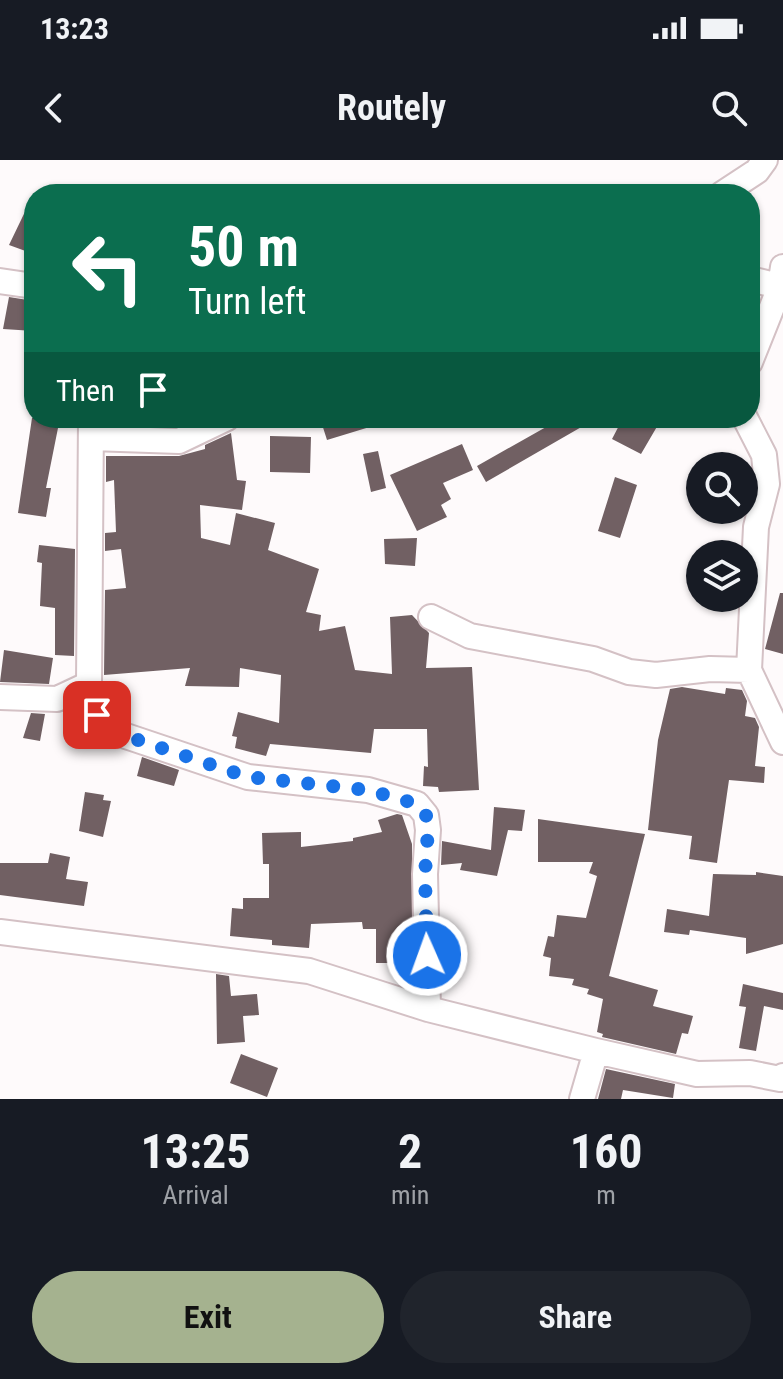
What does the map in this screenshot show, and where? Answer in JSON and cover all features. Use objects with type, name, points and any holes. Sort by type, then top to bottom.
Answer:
[{"type":"street","points":[[737,184],[757,171],[765,160]]},
{"type":"street","points":[[760,279],[782,280],[760,336]]},
{"type":"street","points":[[0,281],[24,285]]},
{"type":"street","points":[[206,428],[179,441],[91,428],[89,684],[97,715],[108,730],[248,777],[368,790],[417,804],[426,815],[428,830],[425,874],[428,1009]]},
{"type":"street","points":[[750,428],[764,455],[767,484],[756,527],[749,670],[783,742]]},
{"type":"street","points":[[431,617],[470,636],[593,659],[629,672],[656,675],[710,669],[749,670]]},
{"type":"street","points":[[0,697],[57,699],[89,684]]},
{"type":"street","points":[[0,932],[309,971],[428,1009],[697,1074],[750,1073],[780,1079],[783,1076]]},
{"type":"street","points":[[582,1099],[596,1051]]},
{"type":"building","points":[[24,214],[24,250],[9,245]]},
{"type":"building","points":[[9,297],[24,299],[24,330],[3,329]]},
{"type":"building","points":[[31,428],[58,428],[46,488],[51,488],[46,517],[18,513]]},
{"type":"building","points":[[323,428],[366,428],[327,440]]},
{"type":"building","points":[[544,428],[580,428],[486,482],[477,466]]},
{"type":"building","points":[[618,428],[656,428],[641,454],[612,439]]},
{"type":"building","points":[[231,433],[237,480],[246,481],[242,510],[200,505],[201,538],[230,545],[236,513],[275,523],[268,550],[319,569],[306,612],[321,615],[319,631],[345,626],[355,670],[392,674],[390,617],[412,615],[429,633],[426,668],[472,667],[479,790],[439,792],[438,787],[423,786],[424,766],[428,767],[427,729],[374,729],[371,753],[270,744],[266,756],[235,748],[237,737],[232,736],[238,712],[279,723],[281,675],[240,668],[239,687],[185,686],[190,668],[104,675],[105,590],[126,588],[121,549],[105,551],[105,533],[116,532],[114,480],[106,482],[106,456],[179,456],[205,449],[205,445]]},
{"type":"building","points":[[270,436],[311,437],[310,473],[270,472]]},
{"type":"building","points":[[462,444],[473,470],[443,483],[451,499],[441,505],[447,517],[417,531],[390,475]]},
{"type":"building","points":[[378,451],[386,488],[371,492],[363,454]]},
{"type":"building","points":[[615,477],[637,485],[620,538],[598,531]]},
{"type":"building","points":[[417,538],[415,566],[385,564],[384,539]]},
{"type":"building","points":[[39,545],[75,549],[74,656],[55,655],[55,608],[40,606],[42,563],[37,562]]},
{"type":"building","points":[[780,593],[783,593],[783,654],[765,649]]},
{"type":"building","points":[[4,650],[53,658],[49,684],[0,682]]},
{"type":"building","points":[[682,687],[725,694],[726,688],[742,690],[747,701],[745,716],[755,718],[759,727],[755,766],[765,767],[764,783],[729,780],[717,863],[689,859],[692,836],[648,830],[658,740],[670,689]]},
{"type":"building","points":[[31,713],[45,714],[40,741],[23,738]]},
{"type":"building","points":[[142,757],[179,770],[174,786],[137,776]]},
{"type":"building","points":[[85,792],[104,795],[103,800],[111,801],[103,837],[79,831]]},
{"type":"building","points":[[494,807],[525,810],[522,831],[508,830],[497,876],[460,870],[462,863],[441,865],[442,841],[491,850]]},
{"type":"building","points":[[402,815],[412,844],[412,976],[392,974],[393,963],[376,963],[376,929],[363,929],[362,922],[311,924],[309,948],[272,945],[272,940],[230,936],[232,908],[243,909],[243,898],[269,898],[269,864],[263,864],[262,833],[301,832],[301,847],[353,841],[353,838],[382,832],[378,820]]},
{"type":"building","points":[[538,819],[645,834],[609,976],[658,990],[653,1006],[693,1016],[688,1034],[682,1033],[676,1054],[602,1037],[603,1034],[597,1032],[603,999],[587,994],[589,989],[572,985],[574,979],[549,976],[551,958],[543,956],[548,936],[554,937],[557,915],[586,918],[597,876],[589,873],[593,862],[538,862]]},
{"type":"building","points":[[50,853],[70,857],[66,879],[88,882],[84,906],[0,895],[0,863],[48,863]]},
{"type":"building","points":[[756,872],[783,876],[783,944],[746,954],[746,938],[690,930],[689,935],[664,932],[667,909],[709,916],[713,874],[756,875]]},
{"type":"building","points":[[216,974],[229,976],[231,996],[257,994],[259,1015],[243,1016],[245,1042],[217,1044]]},
{"type":"building","points":[[743,984],[783,993],[783,1010],[764,1006],[756,1051],[739,1048],[746,1007],[739,1006]]},
{"type":"building","points":[[241,1054],[278,1068],[267,1097],[230,1083]]},
{"type":"building","points":[[606,1069],[675,1084],[673,1098],[623,1090],[621,1099],[598,1099]]},
{"type":"route","points":[[97,715],[108,730],[248,777],[368,790],[417,804],[426,815],[428,830],[425,874],[427,955]]}]
